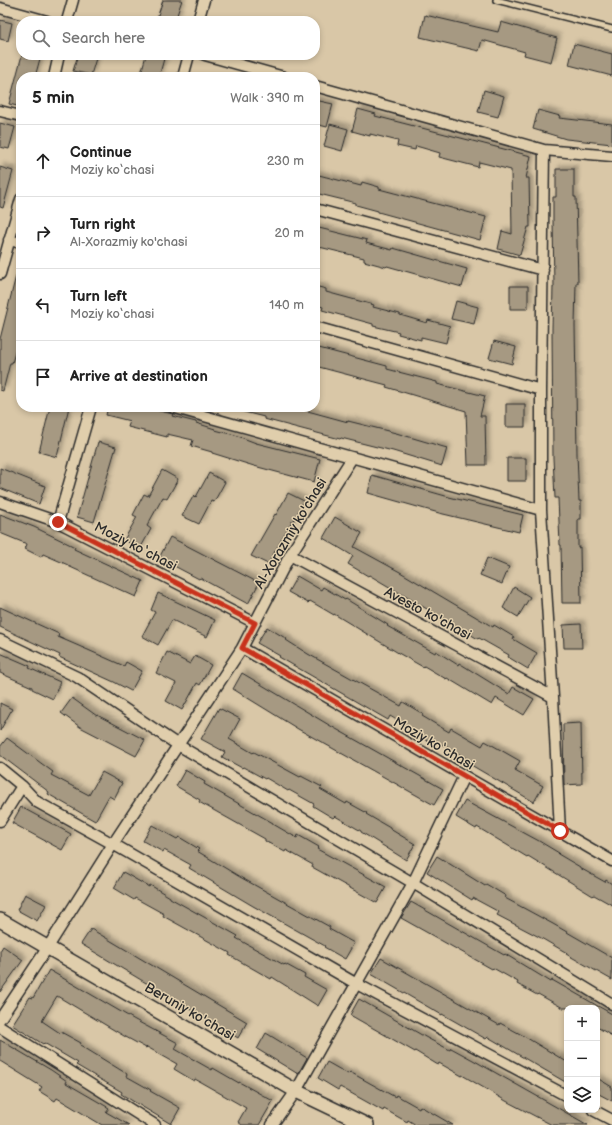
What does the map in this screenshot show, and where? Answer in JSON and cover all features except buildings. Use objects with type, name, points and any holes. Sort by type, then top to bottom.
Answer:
[{"type":"street","points":[[68,16],[73,0]]},
{"type":"street","points":[[199,16],[204,0]]},
{"type":"street","points":[[0,8],[29,16]]},
{"type":"street","points":[[55,72],[58,60]]},
{"type":"street","points":[[184,72],[188,60]]},
{"type":"street","points":[[223,60],[266,72]]},
{"type":"street","points":[[320,87],[544,150],[612,156]]},
{"type":"street","points":[[0,111],[16,115]]},
{"type":"street","points":[[544,150],[541,510],[560,831]]},
{"type":"street","points":[[320,210],[543,270]]},
{"type":"street","points":[[0,274],[16,216]]},
{"type":"street","points":[[9,240],[16,242]]},
{"type":"street","points":[[320,328],[541,390]]},
{"type":"street","points":[[58,522],[90,412]]},
{"type":"street","points":[[190,412],[541,510]]},
{"type":"street","name":"Al-Xorazmiy ko'chasi","points":[[0,1019],[242,648],[290,554],[352,458]]},
{"type":"street","name":"Moziy ko‘chasi","points":[[0,502],[58,522],[255,623]]},
{"type":"street","name":"Avesto ko'chasi","points":[[290,554],[553,697]]},
{"type":"street","points":[[0,640],[77,677],[178,745],[413,883],[612,1004]]},
{"type":"street","name":"Moziy ko‘chasi","points":[[242,648],[612,861]]},
{"type":"street","points":[[0,768],[22,786],[37,802],[355,983],[564,1094]]},
{"type":"street","points":[[272,1125],[296,1091],[355,983],[413,883],[464,776]]},
{"type":"street","points":[[0,821],[22,786]]},
{"type":"street","name":"Beruniy ko'chasi","points":[[0,920],[296,1091],[367,1125]]},
{"type":"street","points":[[0,1027],[155,1125]]},
{"type":"street","points":[[598,1113],[612,1120]]},
{"type":"lane","points":[[496,0],[612,29]]},
{"type":"route","points":[[58,522],[255,623],[242,648],[560,831]]}]
